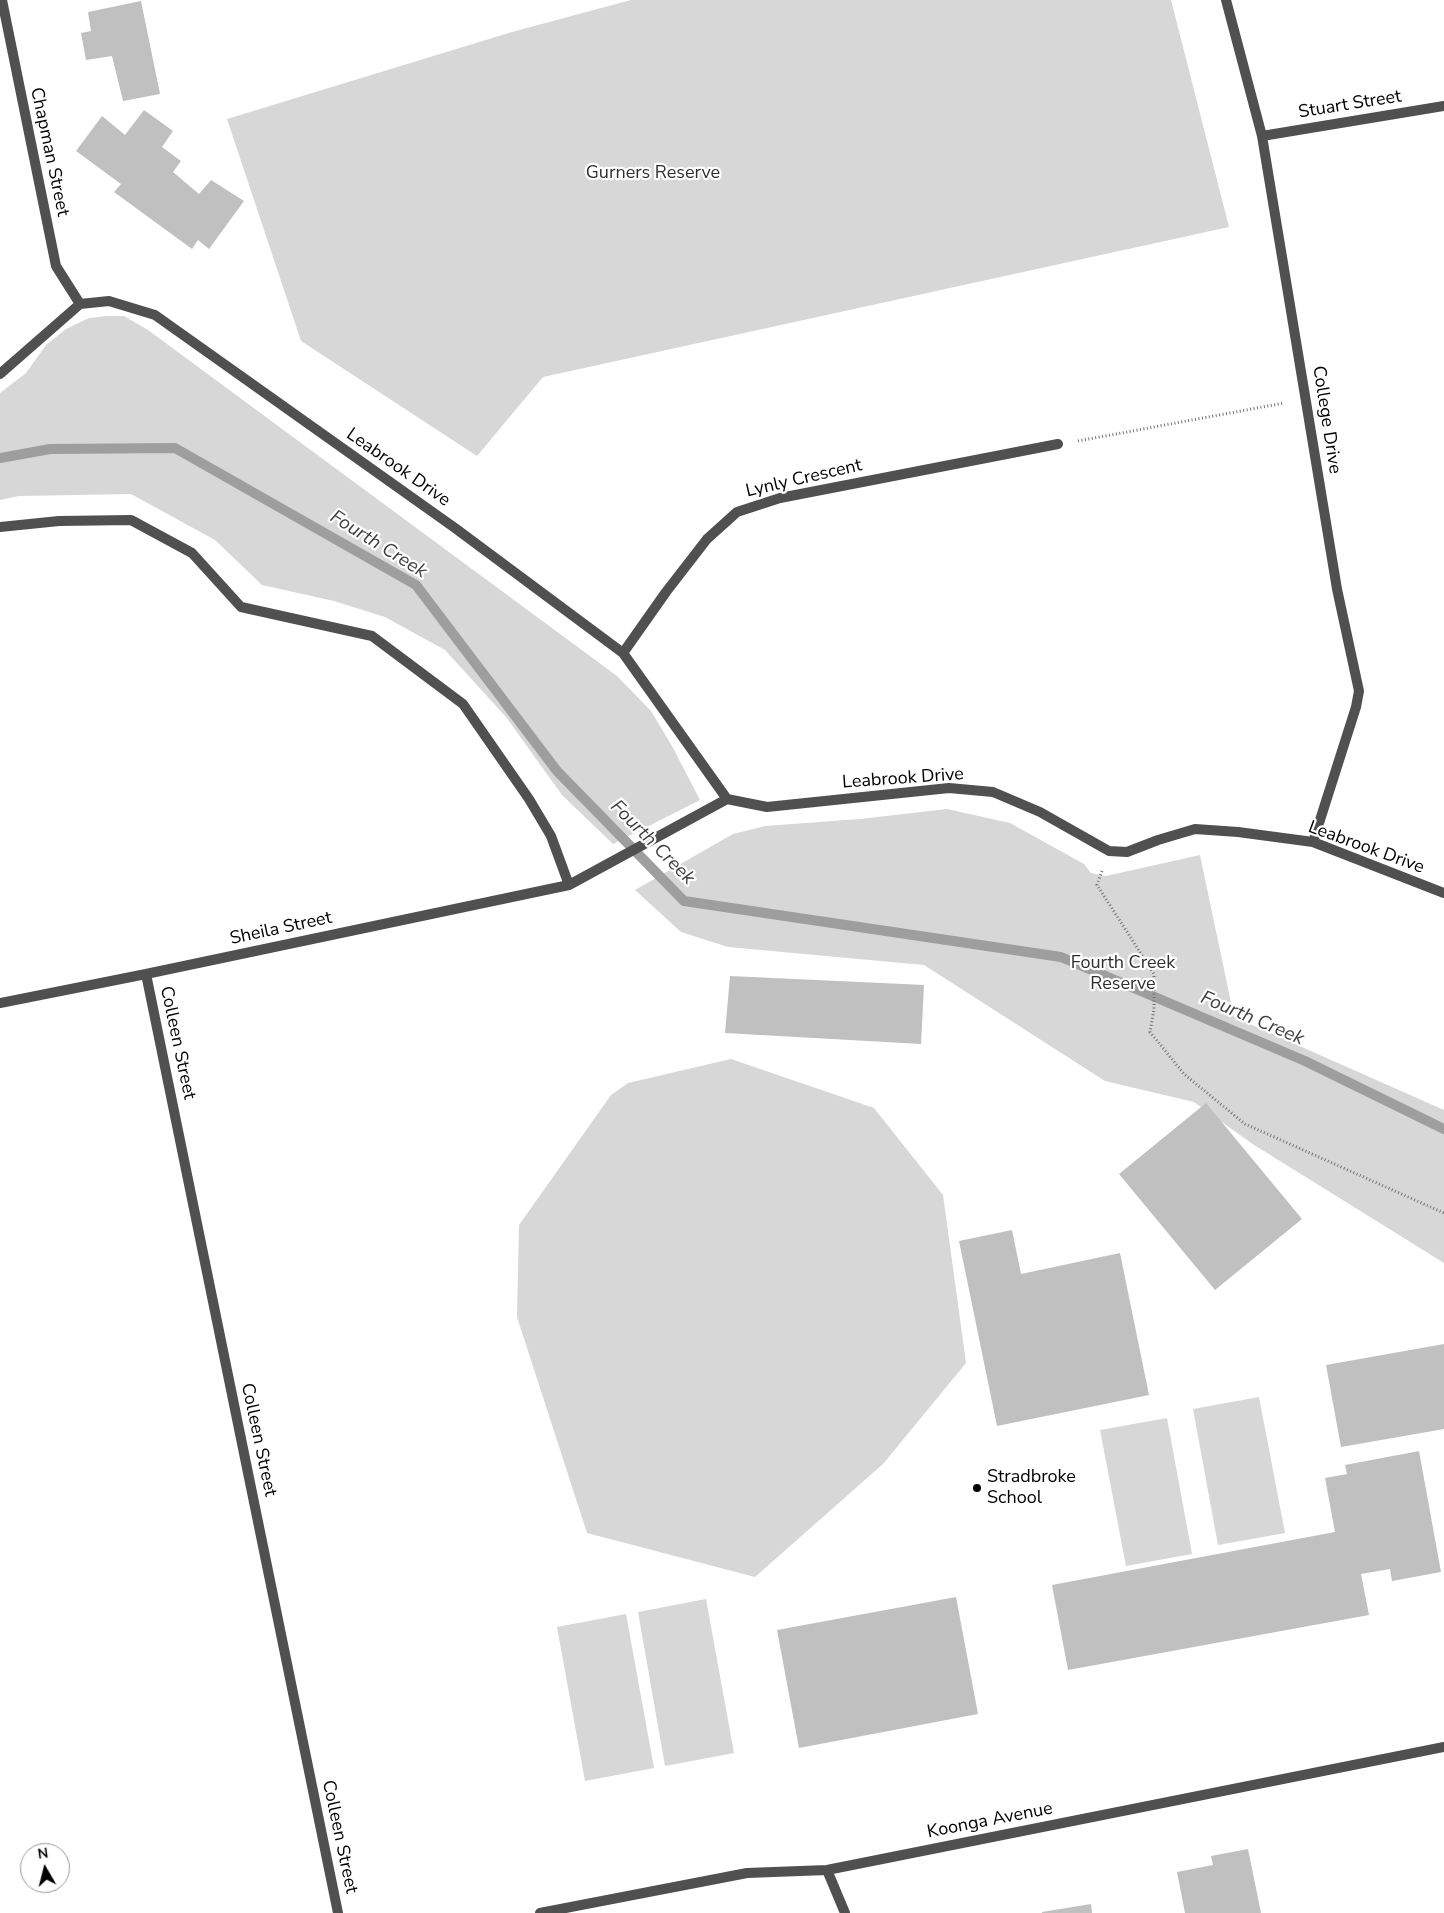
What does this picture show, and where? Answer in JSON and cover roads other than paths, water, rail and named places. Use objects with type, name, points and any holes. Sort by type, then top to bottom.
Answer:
[{"type":"street","name":"Chapman Street","points":[[2,0],[56,266],[80,304]]},
{"type":"street","name":"College Drive","points":[[1226,0],[1262,136],[1338,589],[1359,691],[1356,708],[1313,842]]},
{"type":"street","name":"Stuart Street","points":[[1262,136],[1444,106]]},
{"type":"street","name":"Leabrook Drive","points":[[80,304],[109,301],[155,315],[447,522],[623,653],[728,799],[767,807],[949,788],[993,792],[1040,812],[1109,851],[1127,852],[1195,829],[1238,832],[1313,842],[1444,893]]},
{"type":"street","points":[[0,374],[80,304]]},
{"type":"street","name":"Lynly Crescent","points":[[623,653],[666,592],[707,539],[737,512],[780,498],[1058,444]]},
{"type":"street","points":[[0,527],[59,521],[131,520],[192,553],[241,606],[372,636],[463,704],[529,799],[551,836],[569,885],[728,799]]},
{"type":"street","name":"Sheila Street","points":[[0,1003],[569,885]]},
{"type":"street","name":"Colleen Street","points":[[146,974],[338,1913]]},
{"type":"street","name":"Koonga Avenue","points":[[540,1913],[746,1873],[827,1870],[1444,1747]]},
{"type":"street","points":[[827,1870],[845,1913]]},
{"type":"waterway","name":"Fourth Creek","points":[[0,458],[50,449],[175,448],[416,585],[557,771],[684,901],[1061,957],[1305,1061],[1444,1129]]},
{"type":"place","name":"Stradbroke School","points":[[977,1488]]},
{"type":"park label","name":"Gurners Reserve","points":[[653,174]]},
{"type":"park label","name":"Fourth Creek Reserve","points":[[1123,974]]}]
